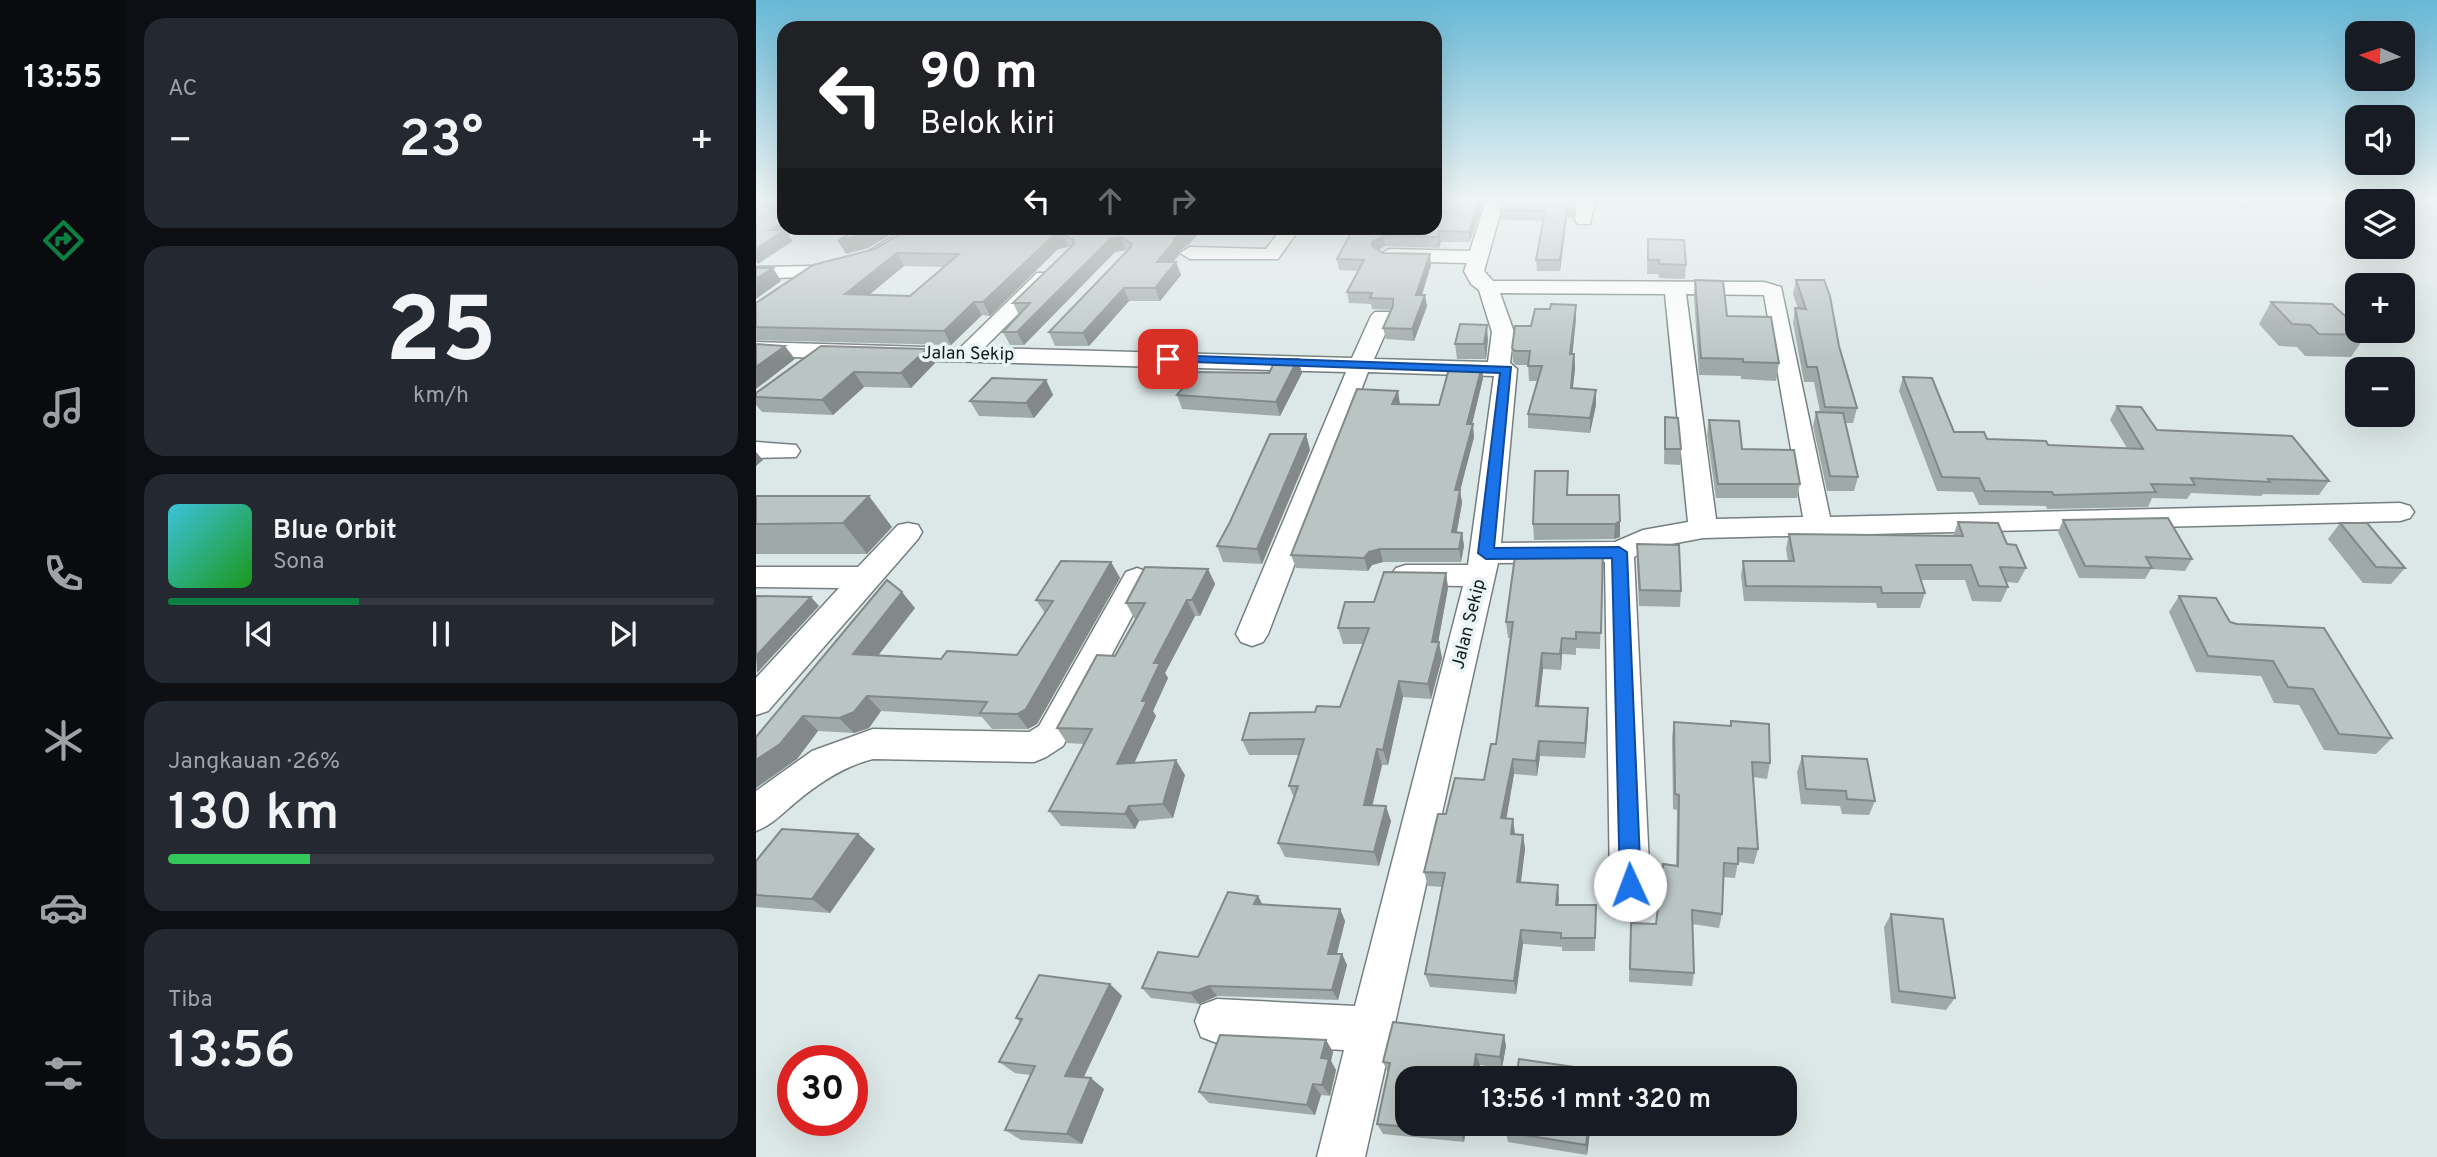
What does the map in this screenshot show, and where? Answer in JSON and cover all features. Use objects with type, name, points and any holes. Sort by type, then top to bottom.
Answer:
[{"type":"street","points":[[858,259],[877,254]]},
{"type":"street","points":[[1217,254],[1272,254]]},
{"type":"street","points":[[1477,254],[1475,275],[1488,287],[1503,332],[1498,368]]},
{"type":"street","points":[[1385,255],[1476,257]]},
{"type":"street","points":[[779,295],[813,272],[833,264]]},
{"type":"street","points":[[967,353],[1058,264]]},
{"type":"street","points":[[756,273],[813,272]]},
{"type":"street","points":[[1488,287],[1764,288],[1776,295],[1818,524]]},
{"type":"street","points":[[1675,288],[1703,529]]},
{"type":"street","points":[[1252,634],[1359,365],[1382,316]]},
{"type":"street","name":"Jalan Sekip","points":[[756,349],[967,353],[1041,345],[1359,365],[1506,369],[1508,372],[1483,565],[1341,1157]]},
{"type":"street","points":[[796,373],[826,350]]},
{"type":"street","points":[[756,450],[787,452]]},
{"type":"street","points":[[1383,575],[1619,552],[1643,540],[1703,529],[1818,524],[2400,512]]},
{"type":"street","points":[[760,691],[908,531]]},
{"type":"street","points":[[1619,552],[1630,885]]},
{"type":"street","points":[[756,577],[866,578]]},
{"type":"street","points":[[756,814],[791,783],[836,755],[873,744],[1022,748],[1045,742],[1051,736],[1137,579]]},
{"type":"street","points":[[756,825],[791,783]]},
{"type":"street","points":[[1217,1021],[1371,1030]]},
{"type":"building","points":[[856,254],[896,254],[845,294],[910,296],[959,254],[1034,254],[983,302],[974,302],[944,331],[756,327],[756,303],[813,265]]},
{"type":"building","points":[[1064,254],[1095,254],[1017,332],[1003,332],[1030,303],[1013,303]]},
{"type":"building","points":[[1124,254],[1164,254],[1157,262],[1176,262],[1155,288],[1124,288],[1083,333],[1049,332]]},
{"type":"building","points":[[1340,254],[1430,254],[1416,295],[1425,295],[1412,329],[1383,328],[1393,306],[1393,299],[1370,298],[1372,293],[1347,292],[1364,260],[1337,259]]},
{"type":"building","points":[[1537,254],[1561,254],[1560,260],[1536,260]]},
{"type":"building","points":[[1648,254],[1685,254],[1686,265],[1659,264],[1659,260],[1648,260]]},
{"type":"building","points":[[756,268],[773,268],[756,279]]},
{"type":"building","points":[[1695,280],[1723,281],[1727,316],[1771,317],[1779,363],[1701,358]]},
{"type":"building","points":[[1796,280],[1824,280],[1857,408],[1825,407],[1817,367],[1807,367],[1795,308],[1806,309]]},
{"type":"building","points":[[2271,302],[2332,304],[2345,316],[2345,335],[2319,334],[2310,325],[2292,324]]},
{"type":"building","points":[[1551,304],[1576,305],[1570,354],[1574,354],[1571,388],[1596,390],[1590,418],[1528,414],[1542,366],[1528,366],[1530,351],[1515,351],[1512,348],[1515,326],[1531,326],[1535,309],[1550,309]]},
{"type":"building","points":[[1460,324],[1487,325],[1484,344],[1455,344]]},
{"type":"building","points":[[756,344],[785,346],[756,367]]},
{"type":"building","points":[[821,346],[927,349],[901,373],[854,372],[822,400],[756,397],[756,393]]},
{"type":"building","points":[[1276,359],[1298,359],[1276,402],[1177,395],[1196,372],[1269,373]]},
{"type":"building","points":[[1450,365],[1482,366],[1467,424],[1473,424],[1455,490],[1460,490],[1452,532],[1462,533],[1459,549],[1380,549],[1369,552],[1364,558],[1291,555],[1357,389],[1398,391],[1392,404],[1439,405]]},
{"type":"building","points":[[1903,377],[1932,378],[1954,432],[1984,432],[1987,439],[2046,441],[2048,445],[2143,449],[2117,406],[2141,407],[2157,430],[2292,436],[2329,481],[2268,479],[2270,482],[2191,478],[2195,485],[2151,484],[2156,492],[2054,495],[2052,492],[1985,491],[1979,478],[1942,477]]},
{"type":"building","points":[[992,378],[1046,380],[1026,403],[970,401]]},
{"type":"building","points":[[1816,412],[1843,413],[1858,477],[1830,476]]},
{"type":"building","points":[[1665,417],[1678,418],[1681,449],[1665,449]]},
{"type":"building","points":[[1709,420],[1739,421],[1742,449],[1794,450],[1800,484],[1718,484]]},
{"type":"building","points":[[1270,434],[1306,434],[1257,549],[1217,546],[1230,522]]},
{"type":"building","points":[[1535,471],[1568,471],[1567,495],[1619,495],[1620,521],[1615,524],[1533,524]]},
{"type":"building","points":[[756,496],[869,496],[843,523],[756,524]]},
{"type":"building","points":[[2168,518],[2192,559],[2146,557],[2152,568],[2085,566],[2063,520]]},
{"type":"building","points":[[1958,522],[1998,523],[2007,544],[2016,545],[2026,568],[2000,567],[2008,587],[1979,586],[1971,565],[1916,565],[1925,593],[1882,593],[1881,587],[1746,586],[1743,561],[1794,561],[1789,534],[1963,536]]},
{"type":"building","points":[[2340,523],[2367,523],[2405,568],[2376,567]]},
{"type":"building","points":[[1637,544],[1679,545],[1681,591],[1640,590]]},
{"type":"building","points":[[1516,549],[1603,549],[1601,633],[1576,632],[1576,639],[1562,638],[1560,654],[1542,653],[1536,706],[1588,708],[1585,743],[1539,741],[1536,761],[1513,759],[1501,818],[1513,819],[1511,834],[1523,835],[1517,882],[1558,885],[1556,905],[1596,905],[1595,938],[1561,938],[1561,933],[1521,930],[1514,981],[1425,974],[1445,873],[1424,872],[1438,814],[1446,814],[1455,778],[1484,780],[1491,744],[1496,744],[1513,622],[1506,622]]},
{"type":"building","points":[[1061,561],[1111,562],[1026,709],[1017,714],[980,713],[987,702],[867,696],[854,712],[839,718],[803,716],[780,744],[756,760],[756,737],[887,580],[902,592],[853,654],[941,659],[947,651],[1017,655],[1053,601],[1036,600]]},
{"type":"building","points":[[1145,567],[1208,569],[1192,600],[1187,600],[1154,663],[1160,663],[1142,701],[1147,701],[1117,764],[1176,760],[1163,804],[1129,806],[1125,814],[1049,811],[1092,729],[1057,728],[1097,655],[1115,656],[1145,603],[1126,603]]},
{"type":"building","points":[[1384,572],[1446,573],[1432,642],[1439,642],[1428,684],[1399,681],[1383,750],[1377,749],[1364,805],[1386,806],[1374,852],[1278,843],[1298,786],[1289,786],[1304,739],[1242,740],[1250,713],[1315,712],[1317,706],[1340,707],[1369,628],[1338,628],[1345,602],[1374,602]]},
{"type":"building","points":[[756,596],[811,597],[756,656]]},
{"type":"building","points":[[2179,596],[2216,598],[2230,622],[2237,624],[2324,628],[2392,738],[2339,734],[2313,689],[2288,687],[2273,661],[2208,656]]},
{"type":"building","points":[[1731,721],[1769,724],[1770,763],[1752,762],[1758,849],[1738,848],[1738,864],[1724,863],[1722,914],[1692,910],[1694,973],[1630,969],[1631,923],[1656,924],[1663,864],[1678,866],[1679,795],[1675,794],[1674,722],[1731,726]]},
{"type":"building","points":[[1802,756],[1867,759],[1875,801],[1847,799],[1846,791],[1806,789]]},
{"type":"building","points":[[782,829],[858,834],[812,899],[756,895],[756,861]]},
{"type":"building","points":[[1228,892],[1258,896],[1254,904],[1340,909],[1328,954],[1342,954],[1332,990],[1209,986],[1190,993],[1142,988],[1158,952],[1198,957]]},
{"type":"building","points":[[1891,914],[1943,919],[1955,998],[1899,991]]},
{"type":"building","points":[[1039,975],[1110,984],[1065,1076],[1091,1078],[1067,1134],[1005,1130],[1035,1066],[999,1062],[1022,1019],[1016,1018]]},
{"type":"building","points":[[1393,1022],[1504,1035],[1500,1057],[1476,1054],[1474,1066],[1395,1066],[1395,1126],[1377,1124],[1390,1063],[1383,1062]]},
{"type":"building","points":[[1220,1035],[1326,1040],[1321,1058],[1329,1059],[1322,1085],[1313,1084],[1307,1105],[1199,1092]]},
{"type":"building","points":[[1519,1059],[1568,1066],[1518,1066]]},
{"type":"building","points":[[1531,1136],[1587,1136],[1586,1145]]},
{"type":"route","points":[[1168,359],[1506,369],[1508,372],[1486,553],[1619,552],[1630,885]]}]
